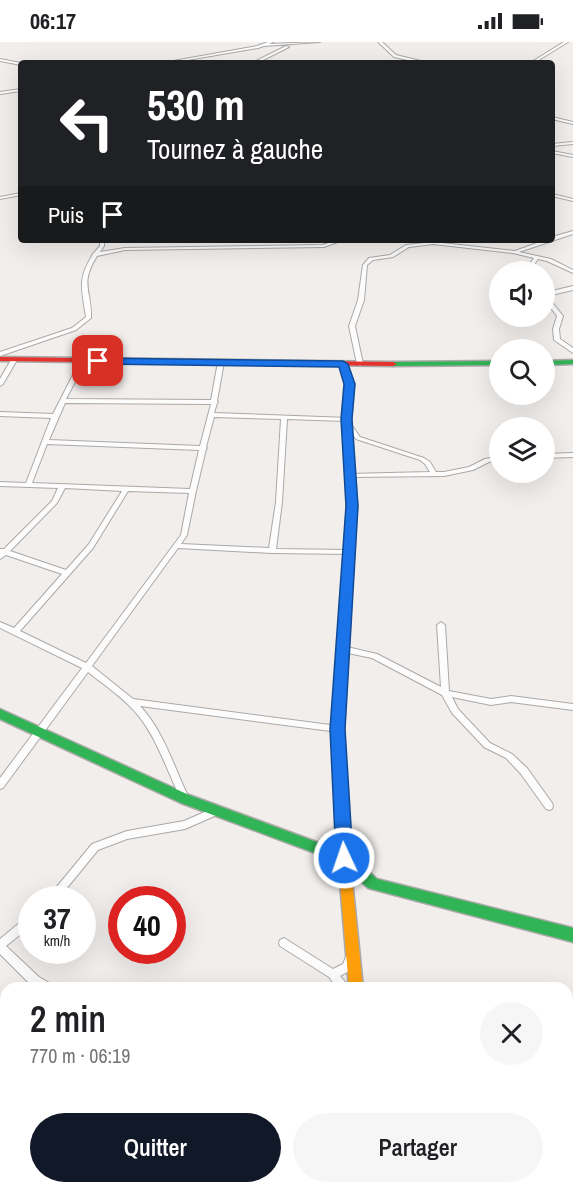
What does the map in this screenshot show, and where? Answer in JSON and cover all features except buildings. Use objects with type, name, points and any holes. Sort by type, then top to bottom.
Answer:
[{"type":"street","points":[[256,42],[264,45],[271,42]]},
{"type":"street","points":[[181,60],[264,45],[318,42]]},
{"type":"street","points":[[380,42],[395,56],[413,60]]},
{"type":"street","points":[[537,60],[566,42]]},
{"type":"street","points":[[260,60],[294,43]]},
{"type":"street","points":[[0,60],[18,63]]},
{"type":"street","points":[[0,94],[18,91]]},
{"type":"street","points":[[0,94],[18,95]]},
{"type":"street","points":[[555,119],[573,123]]},
{"type":"street","points":[[555,145],[573,143]]},
{"type":"street","points":[[555,153],[573,156]]},
{"type":"street","points":[[555,194],[573,192]]},
{"type":"street","points":[[0,198],[18,195]]},
{"type":"street","points":[[555,195],[573,200]]},
{"type":"street","points":[[555,238],[573,232]]},
{"type":"street","points":[[0,354],[74,329],[89,317],[84,279],[88,263],[102,243]]},
{"type":"street","points":[[94,255],[125,249],[324,246],[332,243]]},
{"type":"street","points":[[360,364],[352,326],[361,300],[366,262],[391,256],[417,244],[433,243],[513,252],[549,260],[573,272]]},
{"type":"street","points":[[513,252],[539,243]]},
{"type":"street","points":[[534,261],[537,257]]},
{"type":"street","points":[[555,292],[573,288]]},
{"type":"street","points":[[555,309],[560,316],[556,329],[557,340],[573,351]]},
{"type":"street","points":[[0,359],[343,364],[489,363]]},
{"type":"street","points":[[0,384],[14,360]]},
{"type":"street","points":[[28,485],[56,416],[83,360]]},
{"type":"street","points":[[0,785],[184,535],[191,491],[215,402],[221,362]]},
{"type":"street","points":[[555,363],[573,362]]},
{"type":"street","points":[[343,364],[350,384],[347,421],[352,506],[338,729],[344,858],[356,982]]},
{"type":"street","points":[[63,401],[215,402]]},
{"type":"street","points":[[0,414],[56,416]]},
{"type":"street","points":[[212,415],[347,421]]},
{"type":"street","points":[[272,551],[279,502],[284,417]]},
{"type":"street","points":[[347,421],[358,438],[422,459],[428,463],[434,474]]},
{"type":"street","points":[[45,442],[204,448]]},
{"type":"street","points":[[555,456],[573,455]]},
{"type":"street","points":[[350,475],[434,474],[471,469],[489,460]]},
{"type":"street","points":[[0,484],[191,491]]},
{"type":"street","points":[[62,487],[55,502],[1,553],[67,573]]},
{"type":"street","points":[[15,632],[91,546],[126,489]]},
{"type":"street","points":[[178,546],[348,552]]},
{"type":"street","points":[[0,625],[87,667],[131,702],[147,721],[185,799]]},
{"type":"street","points":[[441,625],[445,693],[460,719],[487,745],[509,756],[524,771],[549,806]]},
{"type":"street","points":[[343,649],[374,656],[445,693],[491,702],[512,699],[573,707]]},
{"type":"street","points":[[131,702],[338,729]]},
{"type":"street","points":[[0,714],[40,731],[130,776],[344,858],[373,884],[573,935]]},
{"type":"street","points":[[63,886],[95,847],[127,835],[185,825],[216,810]]},
{"type":"street","points":[[18,930],[0,946],[34,982]]},
{"type":"street","points":[[284,943],[333,974],[339,982]]},
{"type":"street","points":[[333,974],[347,967],[354,950]]},
{"type":"traffic: fast","points":[[555,363],[573,362]]},
{"type":"traffic: fast","points":[[393,364],[489,363]]},
{"type":"traffic: fast","points":[[0,714],[185,799],[344,858],[373,884],[573,935]]},
{"type":"traffic: slow","points":[[343,364],[350,384],[347,419],[352,506],[343,652]]},
{"type":"traffic: slow","points":[[344,859],[355,982]]},
{"type":"traffic: jam","points":[[0,359],[393,364]]},
{"type":"traffic: jam","points":[[343,652],[338,729],[344,859]]},
{"type":"route","points":[[98,361],[343,364],[350,384],[347,419],[352,506],[338,729],[344,858]]}]
